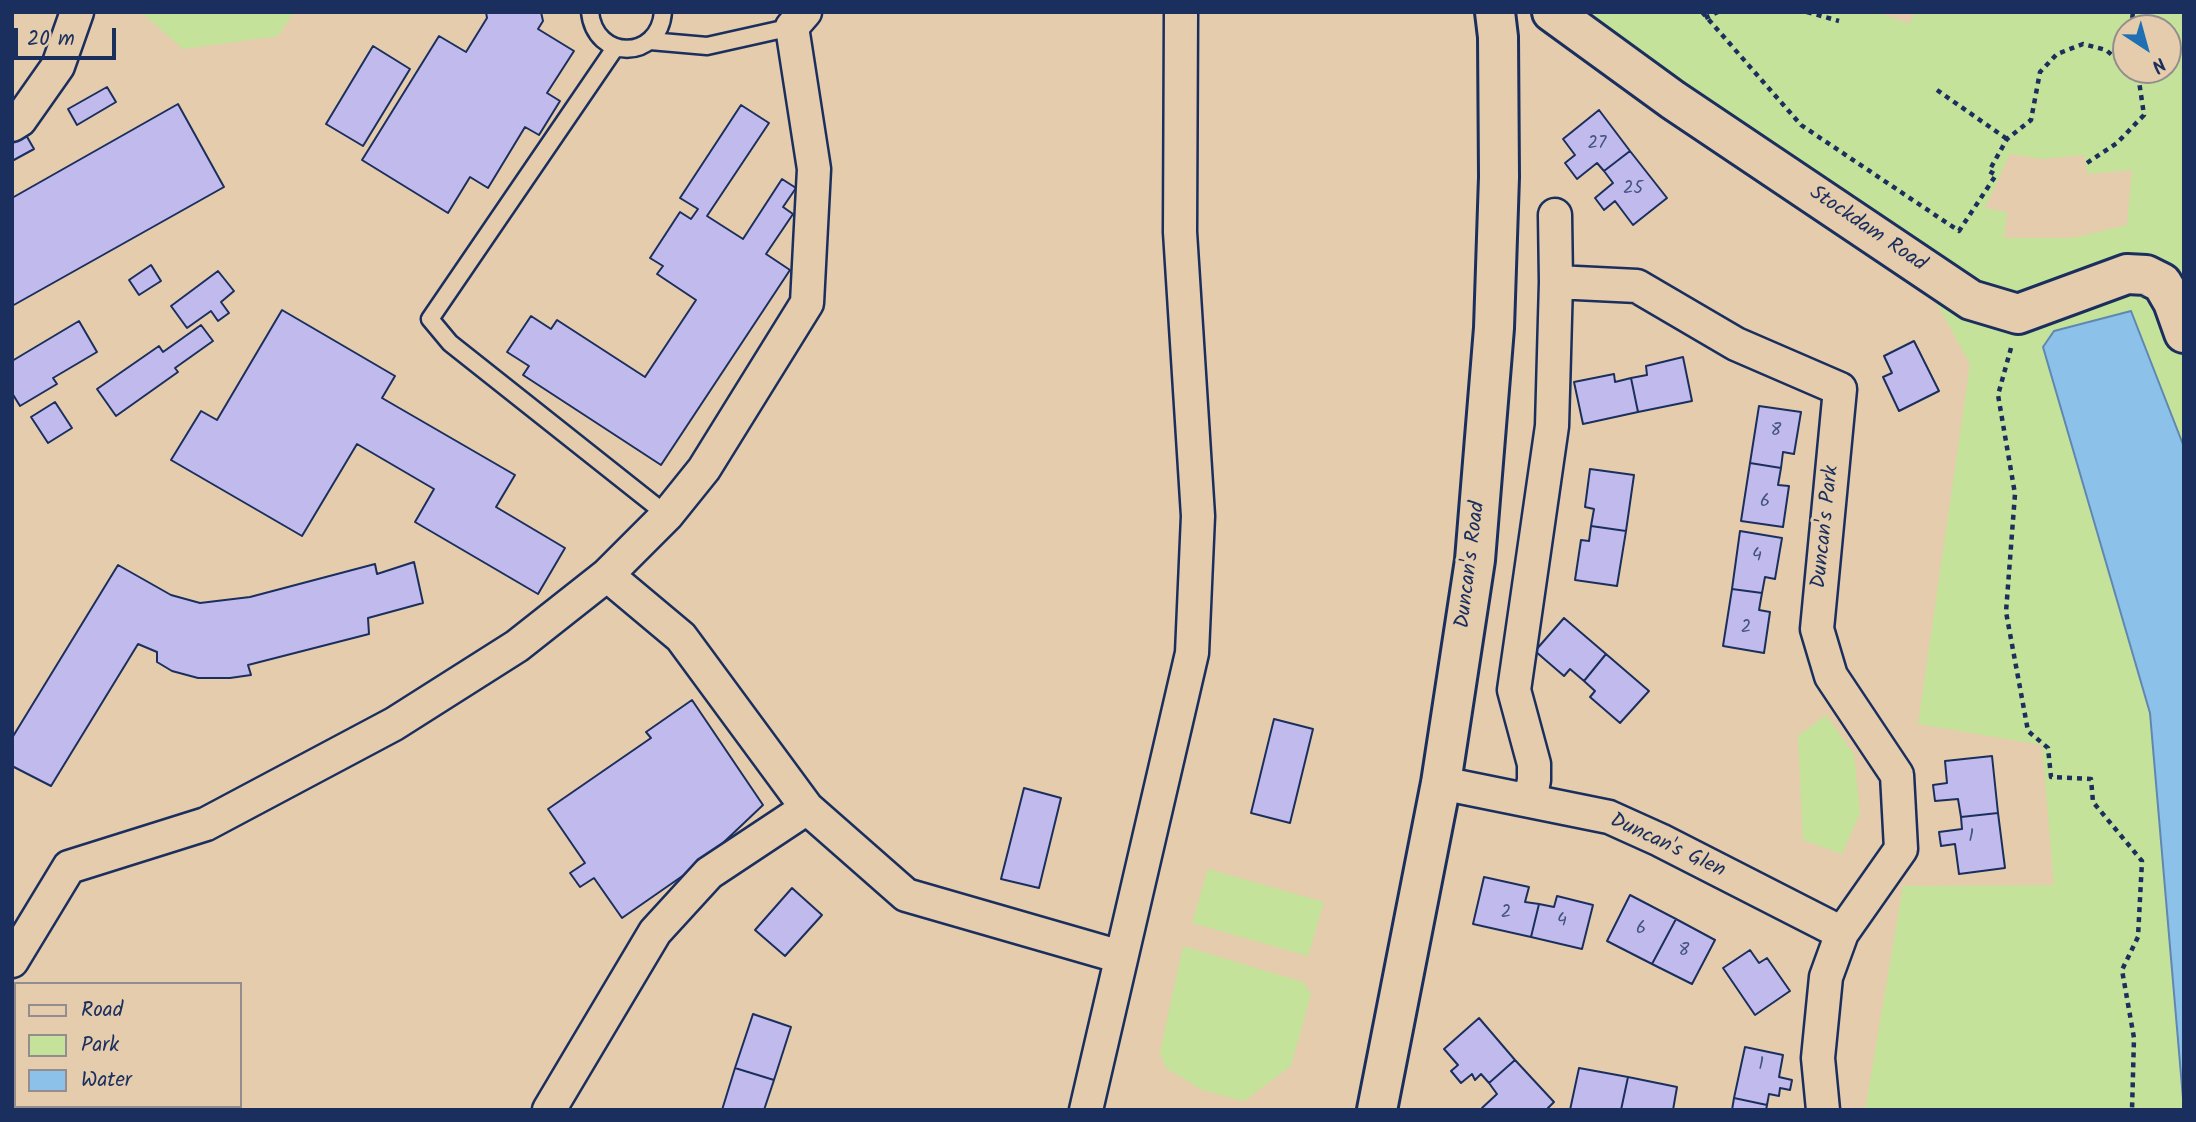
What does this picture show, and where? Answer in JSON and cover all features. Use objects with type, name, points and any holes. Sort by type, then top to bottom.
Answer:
[{"type":"street","points":[[12,125],[20,120],[58,66],[77,12]]},
{"type":"street","points":[[1086,1110],[1192,653],[1198,516],[1180,232],[1181,12]]},
{"type":"street","name":"Duncan's Road","points":[[1377,1110],[1441,783],[1475,560],[1494,328],[1499,177],[1498,37],[1495,12]]},
{"type":"street","name":"Stockdam Road","points":[[1552,12],[1674,100],[1971,300],[2020,313]]},
{"type":"street","points":[[12,961],[69,867],[206,824],[394,724],[517,646],[607,575],[667,515],[704,469],[807,303],[814,169],[798,20]]},
{"type":"street","points":[[1530,801],[1534,764],[1514,690],[1552,426],[1555,215]]},
{"type":"street","points":[[2020,313],[2126,274],[2146,275],[2162,283],[2173,302],[2184,334]]},
{"type":"street","name":"Duncan's Park","points":[[1556,282],[1637,286],[1736,344],[1840,388],[1817,629],[1831,677],[1897,775],[1901,849],[1842,933]]},
{"type":"street","points":[[607,575],[681,637],[807,808],[906,895],[1121,957]]},
{"type":"street","name":"Duncan's Glen","points":[[1441,783],[1609,817],[1660,840],[1842,933]]},
{"type":"street","points":[[549,1110],[655,932],[709,873],[807,808]]},
{"type":"street","points":[[1823,1110],[1818,1058],[1826,977],[1842,933]]},
{"type":"lane","points":[[590,12],[596,33],[604,42],[615,48],[627,49],[650,41],[657,32],[663,12]]},
{"type":"lane","points":[[650,41],[707,46],[798,20]]},
{"type":"lane","points":[[615,48],[430,319],[450,343],[667,515]]},
{"type":"path","points":[[1703,15],[1718,12]]},
{"type":"path","points":[[1807,12],[1839,21]]},
{"type":"path","points":[[1703,15],[1801,125],[1959,230],[1996,175],[1989,171],[2007,139],[2031,120],[2040,72],[2057,54],[2083,44],[2106,50],[2112,55]]},
{"type":"path","points":[[2087,163],[2117,143],[2144,115],[2139,84]]},
{"type":"path","points":[[1937,90],[2007,139]]},
{"type":"path","points":[[2020,313],[1998,395],[2015,494],[2006,612],[2028,731],[2048,748],[2052,777],[2091,779],[2093,802],[2143,861],[2138,937],[2122,970],[2134,1038],[2132,1110]]},
{"type":"green space","points":[[141,12],[294,12],[278,36],[183,49]]},
{"type":"green space","points":[[1553,12],[1877,12],[1909,24],[1915,12],[2184,12],[2184,447],[2131,311],[2054,331],[2043,347],[2150,713],[2183,1110],[1865,1110],[1903,886],[2054,885],[2042,745],[1918,724],[1970,364],[1930,291],[1567,48]],"holes":[[[2010,154],[2042,159],[2084,155],[2087,174],[2132,170],[2127,225],[2072,238],[2004,238],[2007,212],[1985,208]]]},
{"type":"green space","points":[[1826,715],[1854,754],[1860,813],[1842,854],[1803,840],[1798,736]]},
{"type":"green space","points":[[1208,869],[1324,902],[1308,956],[1192,923]]},
{"type":"green space","points":[[1183,946],[1303,982],[1311,994],[1291,1066],[1244,1101],[1202,1090],[1166,1068],[1160,1052]]},
{"type":"water","points":[[2131,311],[2184,447],[2184,1110],[2150,713],[2043,347],[2054,331]]},
{"type":"building","points":[[486,12],[541,12],[543,21],[538,29],[574,51],[547,93],[560,101],[539,135],[525,127],[488,188],[470,177],[448,213],[362,160],[439,36],[466,52],[487,18]]},
{"type":"building","points":[[373,46],[410,69],[363,146],[326,124]]},
{"type":"building","points":[[107,87],[116,102],[77,125],[68,109]]},
{"type":"building","points":[[178,104],[224,187],[12,306],[12,198]]},
{"type":"building","points":[[741,105],[769,123],[707,216],[743,239],[782,179],[796,188],[783,207],[793,214],[766,254],[790,270],[661,465],[523,375],[529,366],[507,352],[531,316],[551,329],[557,320],[645,377],[696,300],[657,274],[663,266],[650,258],[680,212],[691,219],[698,209],[680,198]]},
{"type":"building","points":[[1599,110],[1630,151],[1604,171],[1597,163],[1577,179],[1565,163],[1575,155],[1563,139]]},
{"type":"building","points":[[26,135],[34,149],[12,161],[12,143]]},
{"type":"building","points":[[1630,151],[1667,198],[1633,225],[1615,201],[1604,210],[1595,198],[1613,183],[1604,171]]},
{"type":"building","points":[[151,265],[161,281],[139,295],[129,280]]},
{"type":"building","points":[[218,271],[234,291],[221,302],[229,313],[218,321],[211,311],[187,328],[171,306]]},
{"type":"building","points":[[282,310],[395,376],[382,398],[515,475],[496,507],[565,548],[538,594],[415,522],[434,489],[357,444],[302,536],[171,460],[201,411],[217,420]]},
{"type":"building","points":[[79,321],[97,352],[53,378],[57,384],[20,406],[12,393],[12,361]]},
{"type":"building","points":[[201,325],[213,341],[175,368],[178,372],[116,416],[97,389],[159,346],[163,352]]},
{"type":"building","points":[[1914,341],[1939,391],[1899,411],[1883,377],[1892,373],[1884,356]]},
{"type":"building","points":[[1683,357],[1692,401],[1638,412],[1631,378],[1647,375],[1646,366]]},
{"type":"building","points":[[1614,374],[1615,382],[1631,378],[1638,412],[1583,424],[1574,382]]},
{"type":"building","points":[[55,402],[72,428],[48,443],[31,417]]},
{"type":"building","points":[[1759,406],[1801,412],[1794,454],[1783,452],[1781,468],[1750,463]]},
{"type":"building","points":[[1750,463],[1781,468],[1778,485],[1789,486],[1783,527],[1741,521]]},
{"type":"building","points":[[1590,469],[1634,475],[1626,531],[1591,526],[1594,509],[1585,507]]},
{"type":"building","points":[[1591,526],[1626,531],[1617,586],[1575,580],[1581,540],[1589,541]]},
{"type":"building","points":[[1740,531],[1782,538],[1775,579],[1765,577],[1762,593],[1732,589]]},
{"type":"building","points":[[414,562],[423,603],[368,618],[369,634],[248,665],[251,675],[198,678],[172,671],[157,662],[157,652],[138,644],[51,786],[12,766],[12,738],[118,565],[171,595],[200,603],[250,597],[375,564],[377,574]]},
{"type":"building","points":[[1732,589],[1762,593],[1759,610],[1770,612],[1764,653],[1723,646]]},
{"type":"building","points":[[1564,618],[1606,654],[1584,681],[1570,669],[1564,676],[1535,651]]},
{"type":"building","points":[[1606,654],[1649,691],[1620,723],[1590,697],[1595,691],[1584,681]]},
{"type":"building","points":[[692,700],[763,805],[704,861],[622,918],[594,878],[580,887],[570,873],[585,863],[548,809],[651,738],[646,732]]},
{"type":"building","points":[[1274,719],[1313,729],[1290,823],[1251,813]]},
{"type":"building","points":[[1992,756],[1998,813],[1961,817],[1958,799],[1935,801],[1933,785],[1947,783],[1945,761]]},
{"type":"building","points":[[1024,788],[1061,798],[1039,888],[1001,879]]},
{"type":"building","points":[[1998,813],[2005,868],[1959,874],[1955,844],[1941,846],[1939,832],[1962,829],[1961,817]]},
{"type":"building","points":[[1484,877],[1529,887],[1525,902],[1539,904],[1531,937],[1473,924]]},
{"type":"building","points":[[792,888],[822,915],[785,956],[755,930]]},
{"type":"building","points":[[1630,895],[1676,919],[1652,964],[1607,941]]},
{"type":"building","points":[[1557,896],[1593,905],[1582,949],[1531,937],[1539,904],[1554,907]]},
{"type":"building","points":[[1676,919],[1715,940],[1692,984],[1652,964]]},
{"type":"building","points":[[1750,950],[1759,963],[1767,958],[1790,991],[1755,1015],[1723,968]]},
{"type":"building","points":[[753,1014],[791,1027],[774,1080],[735,1068]]},
{"type":"building","points":[[1479,1018],[1515,1060],[1489,1083],[1481,1074],[1475,1080],[1472,1074],[1461,1083],[1451,1071],[1458,1065],[1444,1049]]},
{"type":"building","points":[[1745,1047],[1783,1055],[1779,1077],[1792,1080],[1790,1090],[1780,1088],[1779,1096],[1769,1094],[1767,1105],[1734,1098]]},
{"type":"building","points":[[1515,1060],[1554,1102],[1546,1110],[1484,1110],[1482,1108],[1497,1094],[1489,1083]]},
{"type":"building","points":[[735,1068],[774,1080],[764,1110],[722,1110]]},
{"type":"building","points":[[1579,1068],[1628,1077],[1621,1110],[1570,1110]]},
{"type":"building","points":[[1628,1077],[1677,1087],[1673,1110],[1621,1110]]},
{"type":"building","points":[[1734,1098],[1767,1105],[1766,1110],[1732,1110]]}]
